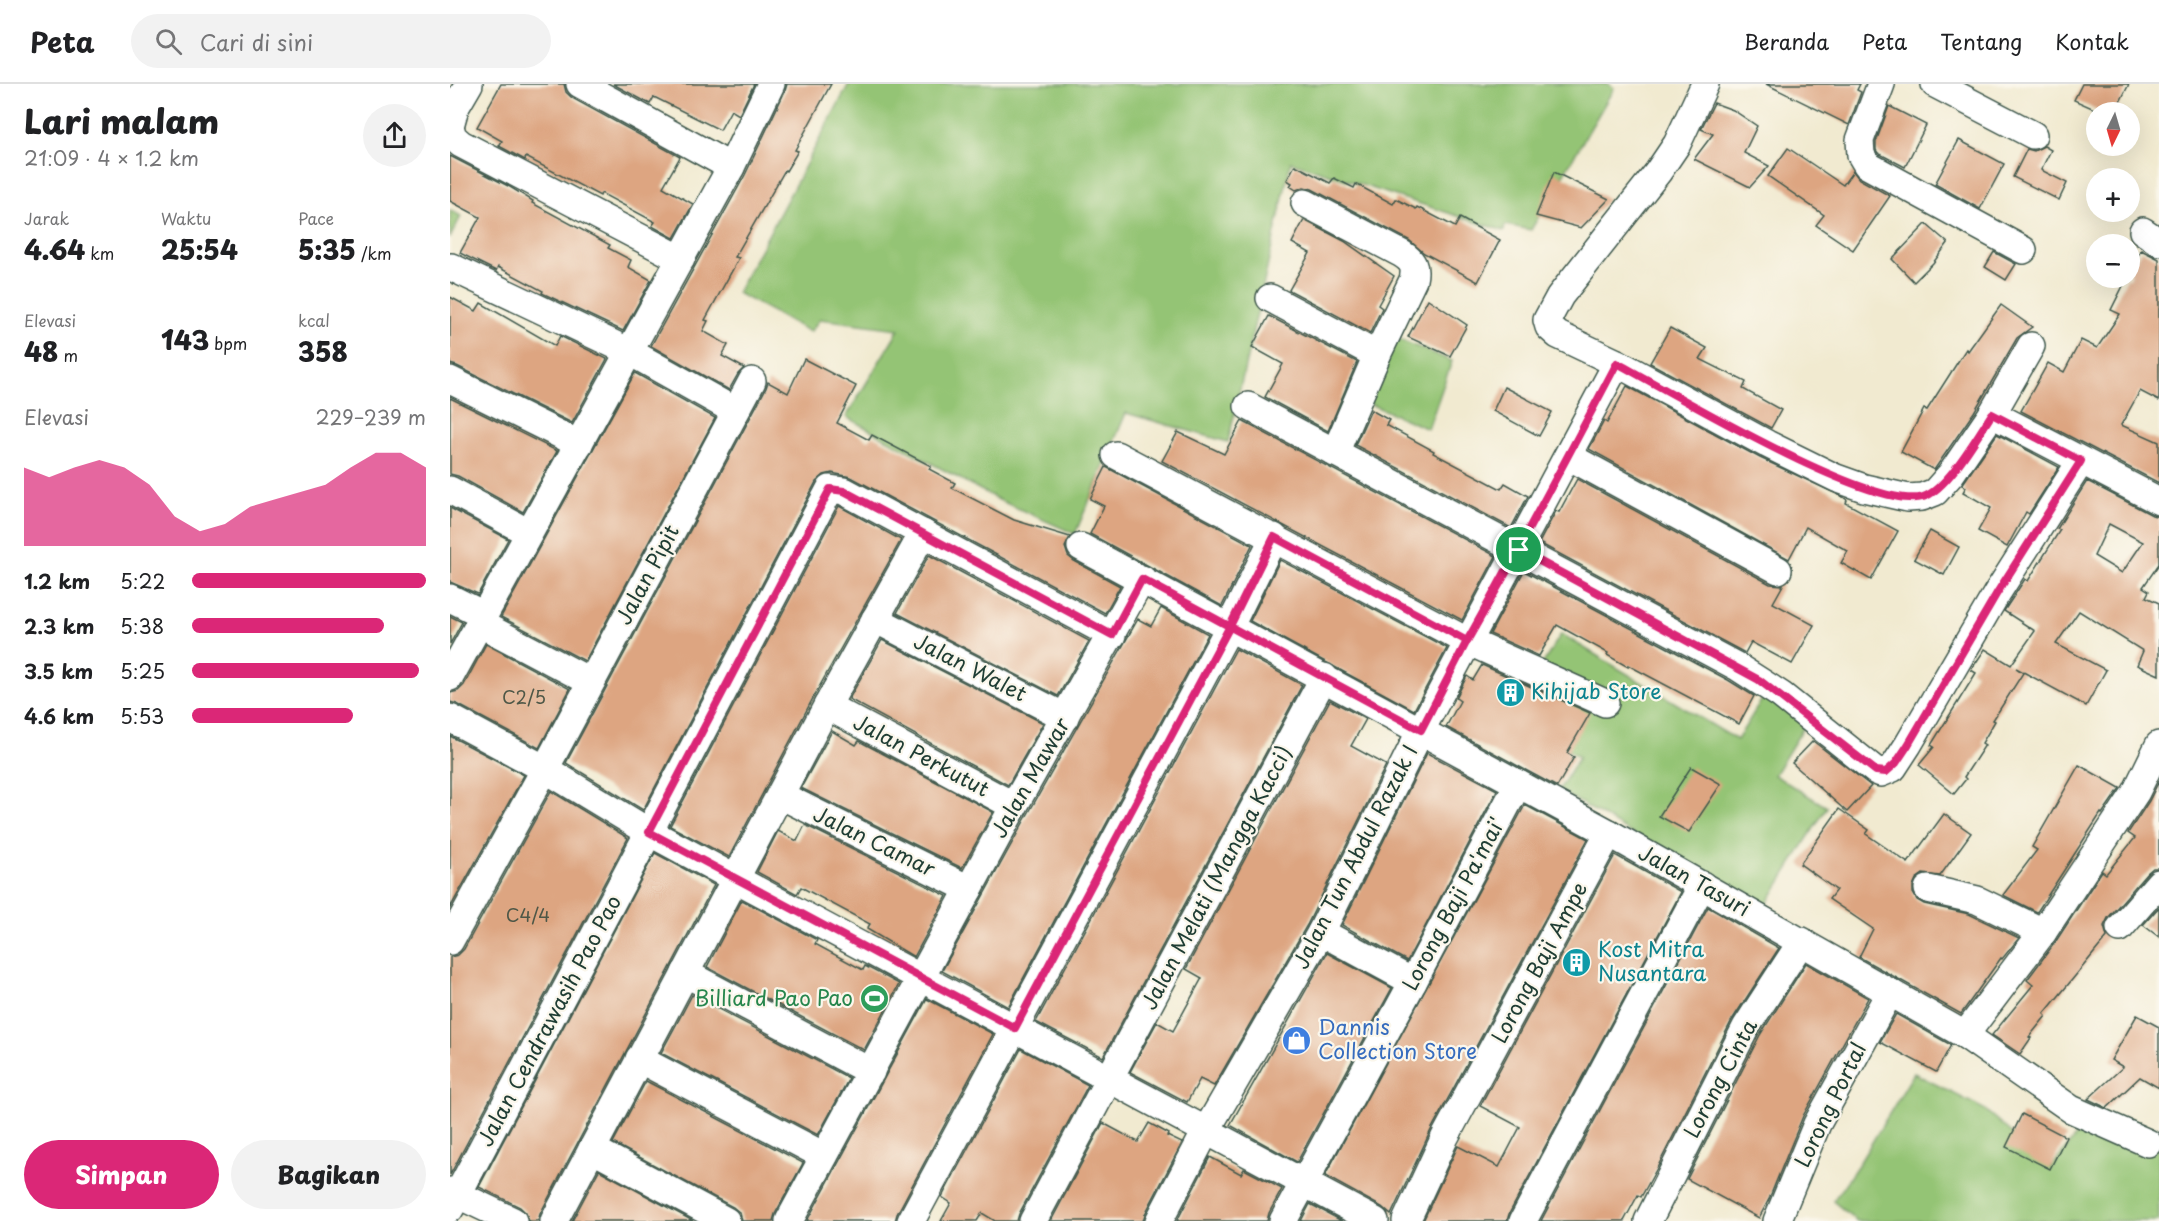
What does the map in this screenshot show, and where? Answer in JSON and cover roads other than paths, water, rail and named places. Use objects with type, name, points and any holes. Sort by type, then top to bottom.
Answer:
[{"type":"street","points":[[469,84],[455,108],[450,127],[453,137],[462,144],[681,259]]},
{"type":"street","points":[[580,84],[731,167]]},
{"type":"street","points":[[450,677],[731,167],[771,84]]},
{"type":"street","points":[[1705,84],[1677,144],[1658,172],[1560,296],[1547,321],[1549,327],[1558,335],[1617,363],[1767,444],[1836,478],[1864,488],[1908,498],[1922,497],[1935,492],[1951,474],[1992,414],[2031,346]]},
{"type":"street","points":[[1881,84],[1860,140],[1861,155],[1867,165],[2023,250]]},
{"type":"street","points":[[1935,84],[2033,135]]},
{"type":"street","points":[[1305,203],[1402,254],[1413,262],[1414,268],[1413,280],[1377,355],[1335,453]]},
{"type":"street","points":[[451,267],[630,352],[735,411]]},
{"type":"street","points":[[1270,298],[1377,355]]},
{"type":"street","name":"Jalan Tun Abdul Razak I","points":[[1159,1221],[1206,1131],[1321,932],[1467,641],[1519,550],[1617,363]]},
{"type":"street","points":[[450,380],[579,444]]},
{"type":"street","name":"Jalan Pipit","points":[[450,941],[545,769],[752,381]]},
{"type":"street","points":[[1248,406],[1759,680],[1876,771],[1886,772],[1896,763],[1908,745],[1997,593],[2081,461]]},
{"type":"street","points":[[1992,414],[2159,501]]},
{"type":"street","points":[[1116,455],[1467,641],[1605,703]]},
{"type":"street","points":[[1568,456],[1778,570]]},
{"type":"street","points":[[450,489],[529,533]]},
{"type":"street","name":"Jalan Cendrawasih Pao Pao","points":[[453,1199],[830,489],[844,491],[923,533]]},
{"type":"street","points":[[554,1221],[827,706],[923,533],[1112,635]]},
{"type":"street","points":[[911,1221],[1230,626],[1274,537]]},
{"type":"street","name":"Jalan Tasuri","points":[[1081,547],[1610,833],[1965,1035],[2071,1109],[2148,1143]]},
{"type":"street","name":"Jalan Mawar","points":[[789,1221],[1014,806],[1142,579]]},
{"type":"street","points":[[450,598],[591,682]]},
{"type":"street","name":"Jalan Walet","points":[[874,619],[1065,717]]},
{"type":"street","name":"Jalan Melati (Mangga Kacci)","points":[[1033,1221],[1324,677]]},
{"type":"street","name":"Jalan Perkutut","points":[[827,706],[1014,806]]},
{"type":"street","points":[[450,718],[545,769],[649,832],[1375,1221]]},
{"type":"street","points":[[1965,1035],[2043,932],[2136,792],[2159,745]]},
{"type":"street","name":"Lorong Baji Pa'mai'","points":[[1283,1221],[1518,784]]},
{"type":"street","name":"Jalan Camar","points":[[780,795],[969,889]]},
{"type":"street","name":"Lorong Baji Ampe","points":[[1406,1221],[1445,1137],[1610,833]]},
{"type":"street","points":[[2120,928],[2159,883]]},
{"type":"street","points":[[1523,1221],[1702,885]]},
{"type":"street","points":[[1928,889],[1977,900],[2043,932]]},
{"type":"street","points":[[1321,932],[1413,982]]},
{"type":"street","name":"Lorong Cinta","points":[[1648,1221],[1746,1027],[1802,941]]},
{"type":"street","points":[[685,973],[871,1072]]},
{"type":"street","name":"Lorong Portal","points":[[1778,1221],[1817,1124],[1890,992]]},
{"type":"street","points":[[639,1059],[824,1156]]},
{"type":"street","points":[[592,1149],[726,1221]]},
{"type":"street","points":[[453,1199],[513,1221]]},
{"type":"place","name":"Kihijab Store","points":[[1510,692]]},
{"type":"place","name":"Kost Mitra Nusantara","points":[[1577,962]]},
{"type":"place","name":"Billiard Pao Pao","points":[[874,999]]},
{"type":"place","name":"Dannis Collection Store","points":[[1297,1040]]}]
